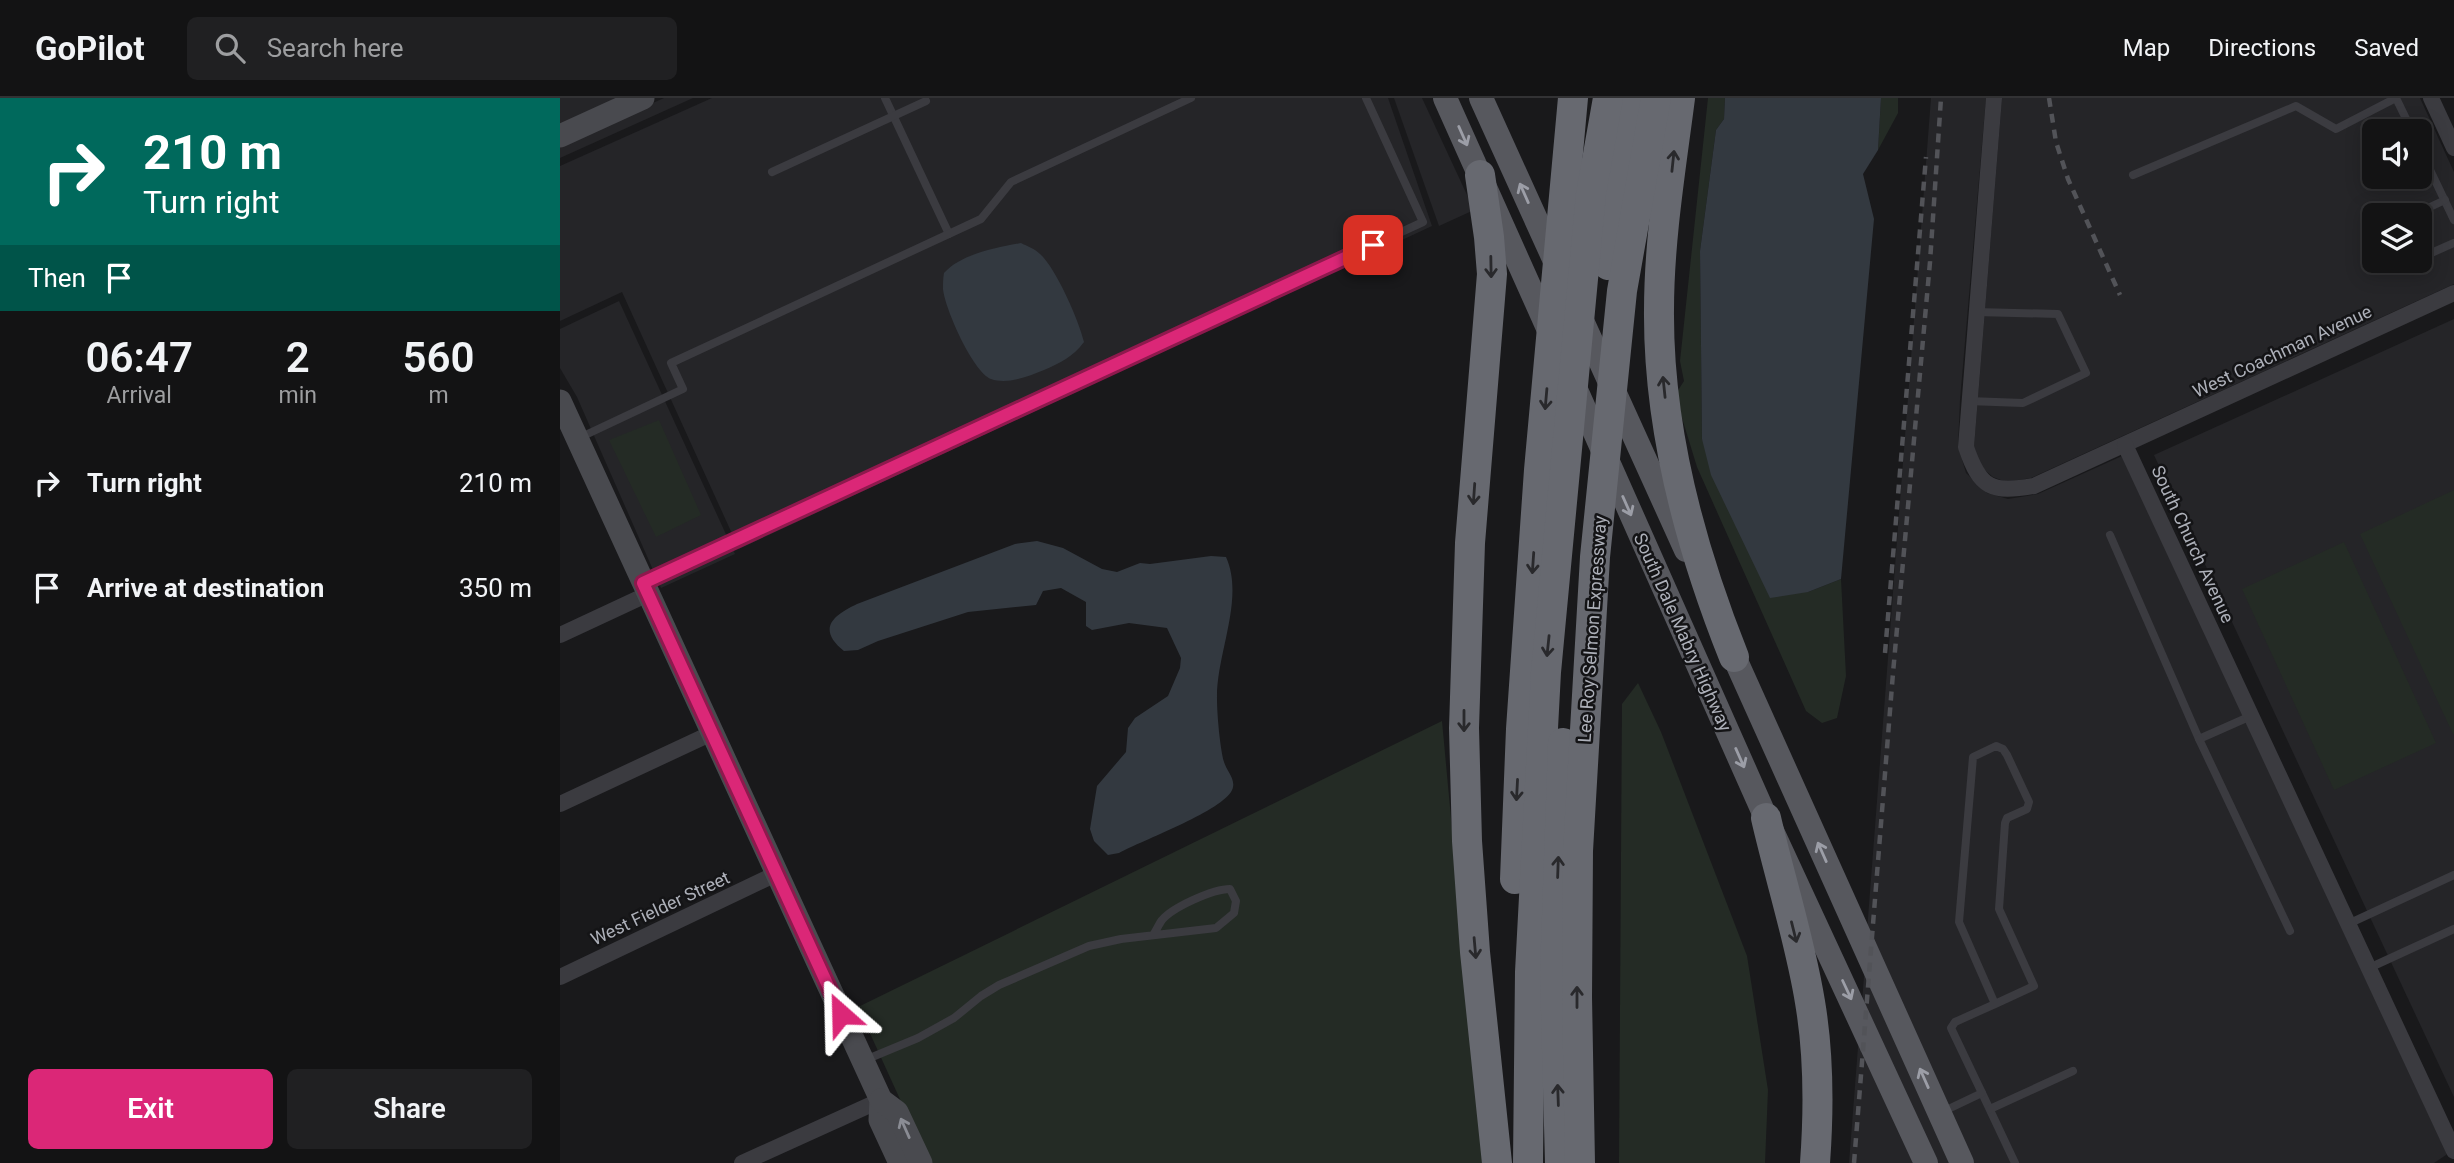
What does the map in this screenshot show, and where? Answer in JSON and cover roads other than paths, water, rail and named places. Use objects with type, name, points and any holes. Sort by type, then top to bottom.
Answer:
[{"type":"highway","points":[[1517,1163],[1513,992],[1516,820],[1539,470],[1573,98]]},
{"type":"highway","points":[[1528,1163],[1532,912],[1546,672],[1591,194],[1608,98]]},
{"type":"highway","points":[[1609,262],[1614,98]]},
{"type":"highway","points":[[1560,1163],[1555,973],[1565,705],[1589,545],[1609,262],[1627,98]]},
{"type":"highway","name":"Lee Roy Selmon Expressway","points":[[1581,1156],[1577,997],[1578,851],[1589,545],[1622,291],[1656,98]]},
{"type":"highway","points":[[1679,108],[1660,285],[1663,384],[1684,506],[1706,582],[1734,657]]},
{"type":"highway","points":[[1480,175],[1492,274],[1470,543],[1464,729],[1467,841],[1475,952],[1497,1163]]},
{"type":"highway","points":[[1766,818],[1807,983],[1812,1018],[1819,1104],[1815,1163]]},
{"type":"main road","name":"South Dale Mabry Highway","points":[[1445,98],[1766,818],[1926,1163]]},
{"type":"main road","name":"South Dale Mabry Highway","points":[[1481,98],[1962,1163]]},
{"type":"street","points":[[560,136],[641,98]]},
{"type":"street","points":[[1994,98],[1968,401],[1966,447],[1974,471],[1989,485],[2006,491],[2034,486],[2125,445]]},
{"type":"street","points":[[2431,98],[2454,148]]},
{"type":"street","name":"West Coachman Avenue","points":[[2125,445],[2454,293]]},
{"type":"street","points":[[562,409],[881,1100],[880,1120],[900,1163]]},
{"type":"street","name":"South Church Avenue","points":[[2125,445],[2454,1151]]},
{"type":"street","points":[[560,635],[646,588]]},
{"type":"street","points":[[560,804],[712,733]]},
{"type":"street","name":"West Fielder Street","points":[[560,977],[776,874]]},
{"type":"street","points":[[742,1163],[881,1100]]},
{"type":"street","points":[[881,1100],[897,1112],[921,1163]]},
{"type":"street","points":[[2449,1163],[2454,1160]]},
{"type":"lane","points":[[885,98],[949,234]]},
{"type":"lane","points":[[577,439],[683,389],[671,363],[981,219],[1011,182],[1191,98]]},
{"type":"lane","points":[[646,588],[1423,222],[1366,98]]},
{"type":"lane","points":[[2133,175],[2296,106],[2336,129],[2396,98],[2406,119]]},
{"type":"lane","points":[[772,172],[926,101]]},
{"type":"lane","points":[[2432,173],[2454,220]]},
{"type":"lane","points":[[2432,206],[2445,200]]},
{"type":"lane","points":[[2432,253],[2454,243]]},
{"type":"lane","points":[[1968,401],[2023,403],[2086,373],[2058,314],[1976,312]]},
{"type":"lane","points":[[2110,535],[2199,738],[2290,932]]},
{"type":"lane","points":[[2199,738],[2251,716]]},
{"type":"lane","points":[[1995,1004],[1959,922],[1973,757],[1996,746],[2003,749],[2007,755],[2029,802],[2027,809],[2007,818],[2005,822],[1999,909],[2034,986],[1995,1004],[1955,1022],[1951,1028],[2015,1163]]},
{"type":"lane","points":[[2348,924],[2454,875]]},
{"type":"lane","points":[[863,1061],[954,1018],[999,985],[1076,952],[1121,939],[1216,928],[1234,913],[1236,901],[1230,889],[1219,889],[1203,895],[1163,919],[1153,935]]},
{"type":"lane","points":[[2369,968],[2454,929]]},
{"type":"lane","points":[[1990,1109],[2073,1071]]},
{"type":"lane","points":[[1940,1113],[1982,1093]]},
{"type":"railway","points":[[1854,1163],[1893,673],[1930,262],[1941,98]]},
{"type":"railway","points":[[2049,98],[2056,142],[2068,179],[2120,295]]},
{"type":"railway","points":[[1885,653],[1926,157]]}]
